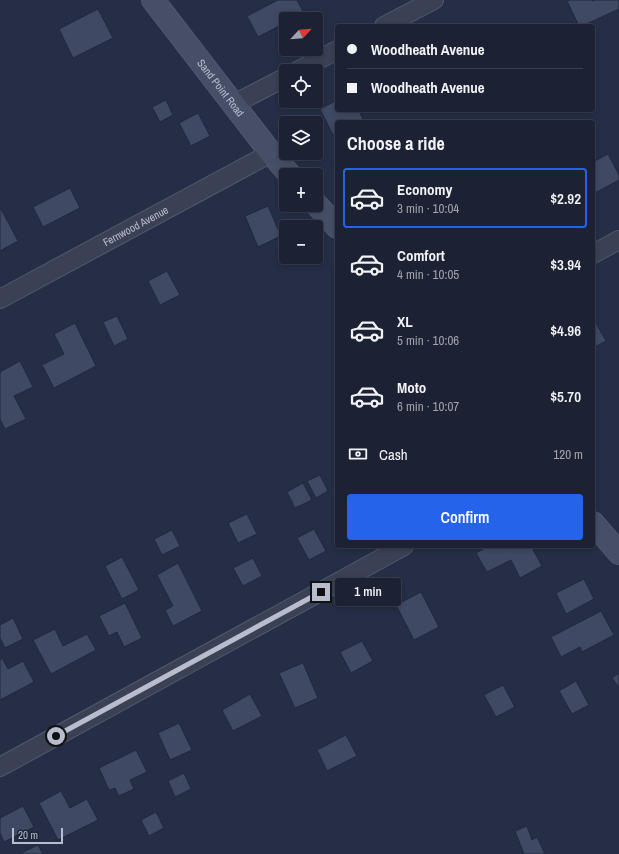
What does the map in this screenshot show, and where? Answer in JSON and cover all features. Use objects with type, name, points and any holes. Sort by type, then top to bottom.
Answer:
[{"type":"street","name":"Sand Point Road","points":[[153,0],[284,168]]},
{"type":"street","points":[[388,24],[434,0]]},
{"type":"street","points":[[310,64],[335,51]]},
{"type":"street","points":[[234,104],[279,81]]},
{"type":"street","name":"Fernwood Avenue","points":[[0,299],[271,153]]},
{"type":"street","points":[[323,212],[335,225]]},
{"type":"street","points":[[595,253],[619,240]]},
{"type":"street","points":[[595,525],[619,553]]},
{"type":"street","points":[[0,767],[400,548]]},
{"type":"building","points":[[278,0],[297,0],[303,12],[279,12],[279,26],[258,37],[247,16]]},
{"type":"building","points":[[619,0],[619,9],[586,24],[578,24],[567,1]]},
{"type":"building","points":[[98,9],[113,38],[73,58],[59,29]]},
{"type":"building","points":[[166,100],[173,115],[160,122],[152,107]]},
{"type":"building","points":[[335,101],[335,112],[360,112],[363,119],[361,120],[335,120],[335,134],[333,135],[320,109]]},
{"type":"building","points":[[198,113],[210,136],[191,146],[179,123]]},
{"type":"building","points":[[608,154],[619,175],[619,180],[595,193],[595,161]]},
{"type":"building","points":[[70,188],[80,208],[43,227],[33,207]]},
{"type":"building","points":[[268,206],[279,231],[279,237],[258,247],[245,216]]},
{"type":"building","points":[[0,207],[18,241],[0,251]]},
{"type":"building","points":[[167,271],[180,295],[160,305],[148,281]]},
{"type":"building","points":[[117,316],[128,339],[114,346],[103,322]]},
{"type":"building","points":[[595,322],[606,341],[595,347]]},
{"type":"building","points":[[75,323],[96,366],[54,388],[42,365],[64,354],[54,334]]},
{"type":"building","points":[[20,361],[33,387],[14,396],[26,419],[5,429],[0,419],[0,372]]},
{"type":"building","points":[[320,475],[328,491],[316,498],[307,481]]},
{"type":"building","points":[[303,483],[312,500],[295,508],[287,492]]},
{"type":"building","points":[[247,514],[257,534],[238,543],[228,523]]},
{"type":"building","points":[[314,529],[326,551],[309,560],[297,538]]},
{"type":"building","points":[[172,530],[180,546],[162,555],[154,539]]},
{"type":"building","points":[[485,548],[532,548],[542,566],[520,578],[511,560],[487,572],[476,553]]},
{"type":"building","points":[[122,557],[139,590],[122,599],[105,566]]},
{"type":"building","points":[[253,558],[262,576],[243,586],[233,568]]},
{"type":"building","points":[[178,563],[202,611],[173,626],[165,610],[173,606],[157,575]]},
{"type":"building","points":[[584,579],[594,599],[566,614],[556,593]]},
{"type":"building","points":[[421,592],[439,627],[414,640],[396,605]]},
{"type":"building","points":[[125,603],[142,638],[124,647],[117,632],[109,636],[99,616]]},
{"type":"building","points":[[601,611],[614,635],[582,652],[580,647],[561,657],[551,637]]},
{"type":"building","points":[[13,618],[23,639],[5,648],[0,638],[0,625]]},
{"type":"building","points":[[55,629],[63,646],[87,634],[96,650],[51,674],[33,640]]},
{"type":"building","points":[[362,641],[373,661],[351,673],[340,652]]},
{"type":"building","points":[[2,658],[8,669],[23,661],[34,682],[0,700],[0,660]]},
{"type":"building","points":[[303,663],[318,698],[295,708],[279,673]]},
{"type":"building","points":[[619,673],[619,688],[612,678]]},
{"type":"building","points":[[576,681],[589,705],[572,714],[559,691]]},
{"type":"building","points":[[503,685],[515,707],[496,717],[484,695]]},
{"type":"building","points":[[250,694],[262,716],[233,731],[222,710]]},
{"type":"building","points":[[179,723],[192,750],[170,760],[158,733]]},
{"type":"building","points":[[346,735],[357,756],[327,771],[317,750]]},
{"type":"building","points":[[136,750],[147,772],[130,780],[134,789],[119,796],[115,788],[109,790],[99,768]]},
{"type":"building","points":[[184,773],[191,789],[175,797],[168,781]]},
{"type":"building","points":[[61,791],[70,808],[87,799],[98,820],[58,840],[39,803]]},
{"type":"building","points":[[23,806],[34,827],[4,842],[0,833],[0,818]]},
{"type":"building","points":[[156,812],[164,828],[149,836],[141,820]]},
{"type":"building","points":[[527,826],[532,840],[537,837],[545,854],[524,854],[515,831]]},
{"type":"building","points":[[38,845],[43,854],[19,854]]},
{"type":"route","points":[[56,736],[321,592]]}]
